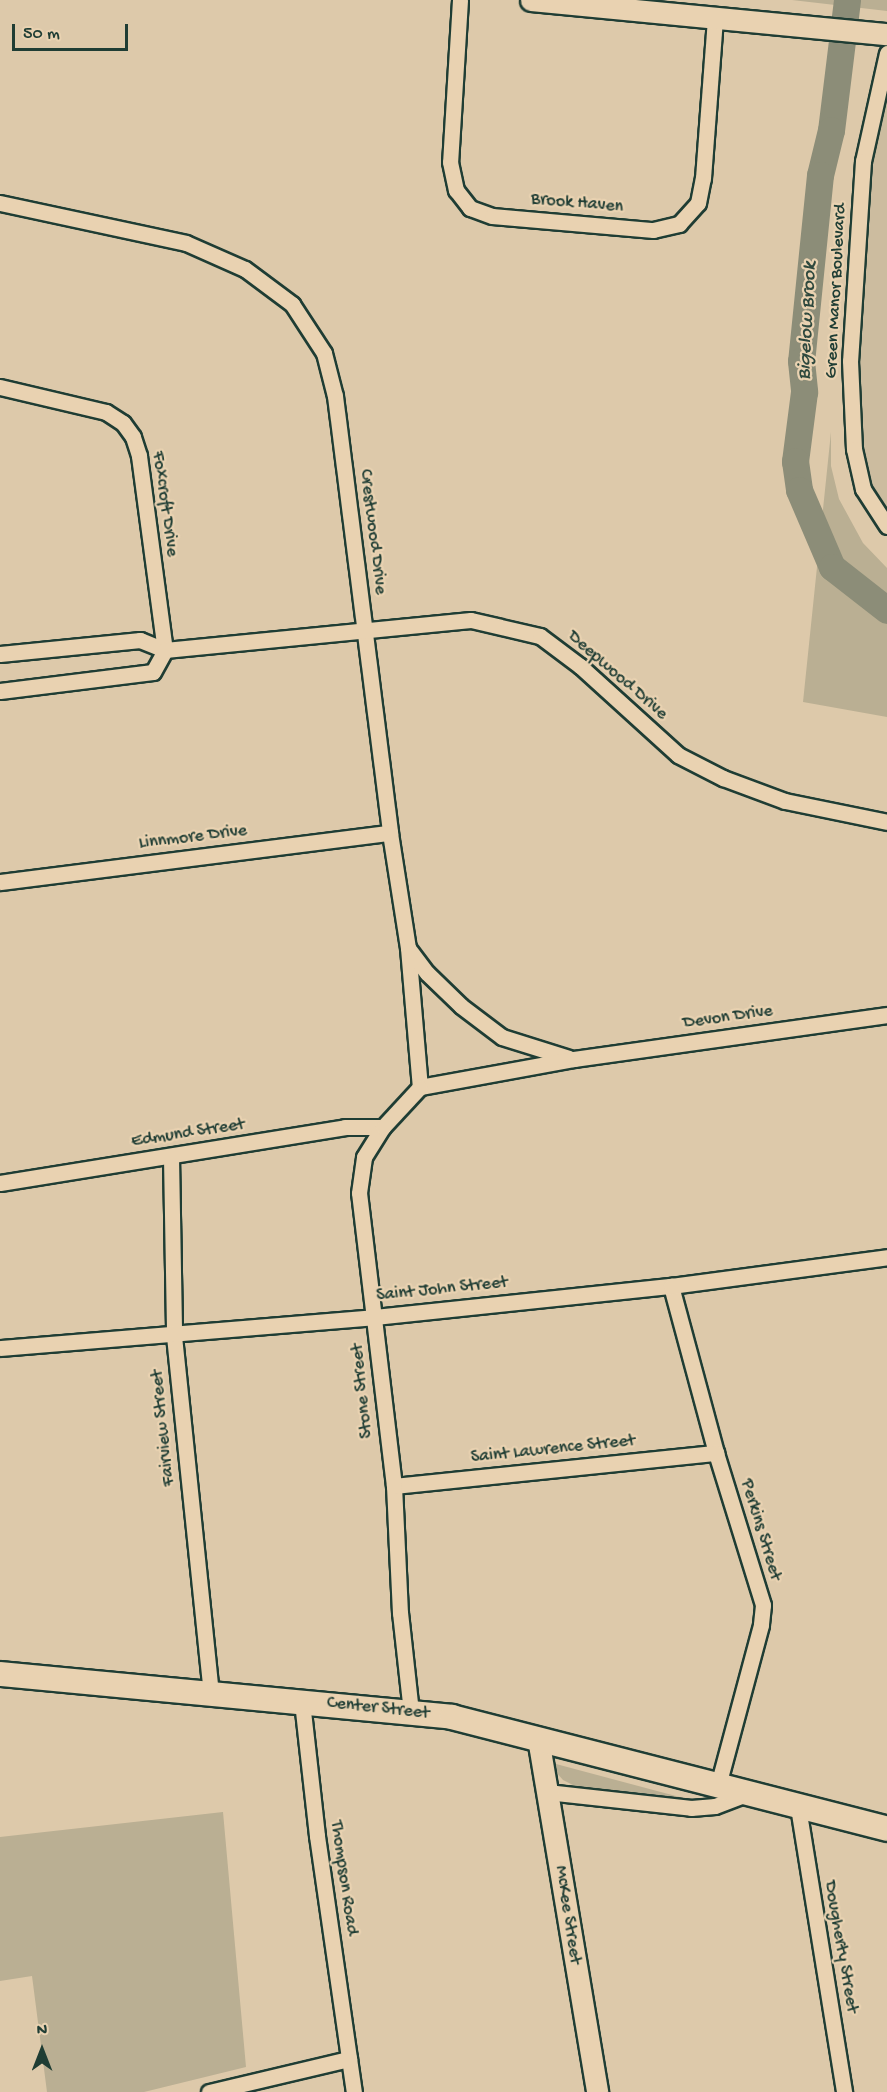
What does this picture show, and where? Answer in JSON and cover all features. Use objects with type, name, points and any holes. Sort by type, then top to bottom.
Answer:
[{"type":"main road","points":[[531,0],[887,34]]},
{"type":"main road","name":"Center Street","points":[[4,1676],[411,1712],[465,1720],[798,1808],[887,1829]]},
{"type":"main road","name":"McKee Street","points":[[538,1738],[597,2092]]},
{"type":"street","name":"Brook Haven","points":[[459,0],[450,162],[456,190],[470,208],[492,216],[653,230],[679,224],[698,203],[704,178],[715,17]]},
{"type":"street","name":"Green Manor Boulevard","points":[[887,53],[863,162],[850,362],[854,449],[863,489],[887,526]]},
{"type":"street","name":"Crestwood Drive","points":[[0,203],[186,243],[245,269],[292,304],[324,352],[334,396],[390,833],[408,948],[420,1087]]},
{"type":"street","name":"Foxcroft Drive","points":[[0,387],[106,412],[123,423],[133,437],[139,456],[165,650]]},
{"type":"street","name":"Deepwood Drive","points":[[0,654],[140,640],[165,650],[471,620],[540,636],[580,666],[678,754],[723,778],[785,801],[887,822]]},
{"type":"street","points":[[0,691],[153,672],[165,650]]},
{"type":"street","name":"Linnmore Drive","points":[[0,882],[390,833]]},
{"type":"street","name":"Devon Drive","points":[[408,948],[427,973],[461,1006],[502,1037],[574,1059]]},
{"type":"street","name":"Devon Drive","points":[[420,1087],[574,1059],[887,1014]]},
{"type":"street","name":"Stone Street","points":[[411,1712],[400,1613],[394,1486],[359,1193],[364,1157],[383,1127],[420,1087]]},
{"type":"street","name":"Edmund Street","points":[[0,1183],[345,1127],[383,1127]]},
{"type":"street","name":"Fairview Street","points":[[171,1156],[174,1336],[212,1694]]},
{"type":"street","name":"Saint John Street","points":[[0,1348],[174,1336],[375,1317],[671,1286],[887,1257]]},
{"type":"street","name":"Perkins Street","points":[[671,1286],[716,1453],[763,1605],[761,1625],[718,1786]]},
{"type":"street","name":"Saint Lawrence Street","points":[[394,1486],[716,1453]]},
{"type":"street","name":"Thompson Road","points":[[302,1702],[317,1836],[354,2092]]},
{"type":"street","points":[[547,1792],[691,1808],[715,1806],[746,1794]]},
{"type":"street","name":"Dougherty Street","points":[[798,1808],[844,2092]]},
{"type":"street","points":[[209,2092],[348,2059]]},
{"type":"shaded area","points":[[792,0],[887,0],[887,11]]},
{"type":"shaded area","points":[[887,53],[887,526],[854,449],[863,161]]},
{"type":"shaded area","points":[[831,432],[831,466],[839,499],[863,543],[887,568],[887,717],[803,702]]},
{"type":"shaded area","points":[[556,1764],[702,1803],[581,1789],[563,1780],[556,1772]]},
{"type":"shaded area","points":[[223,1812],[246,2067],[144,2092],[47,2092],[32,1976],[0,1981],[0,1837]]},
{"type":"waterway","name":"Bigelow Brook","points":[[847,0],[831,130],[820,175],[801,361],[804,392],[795,461],[799,490],[832,567],[887,610]]}]
